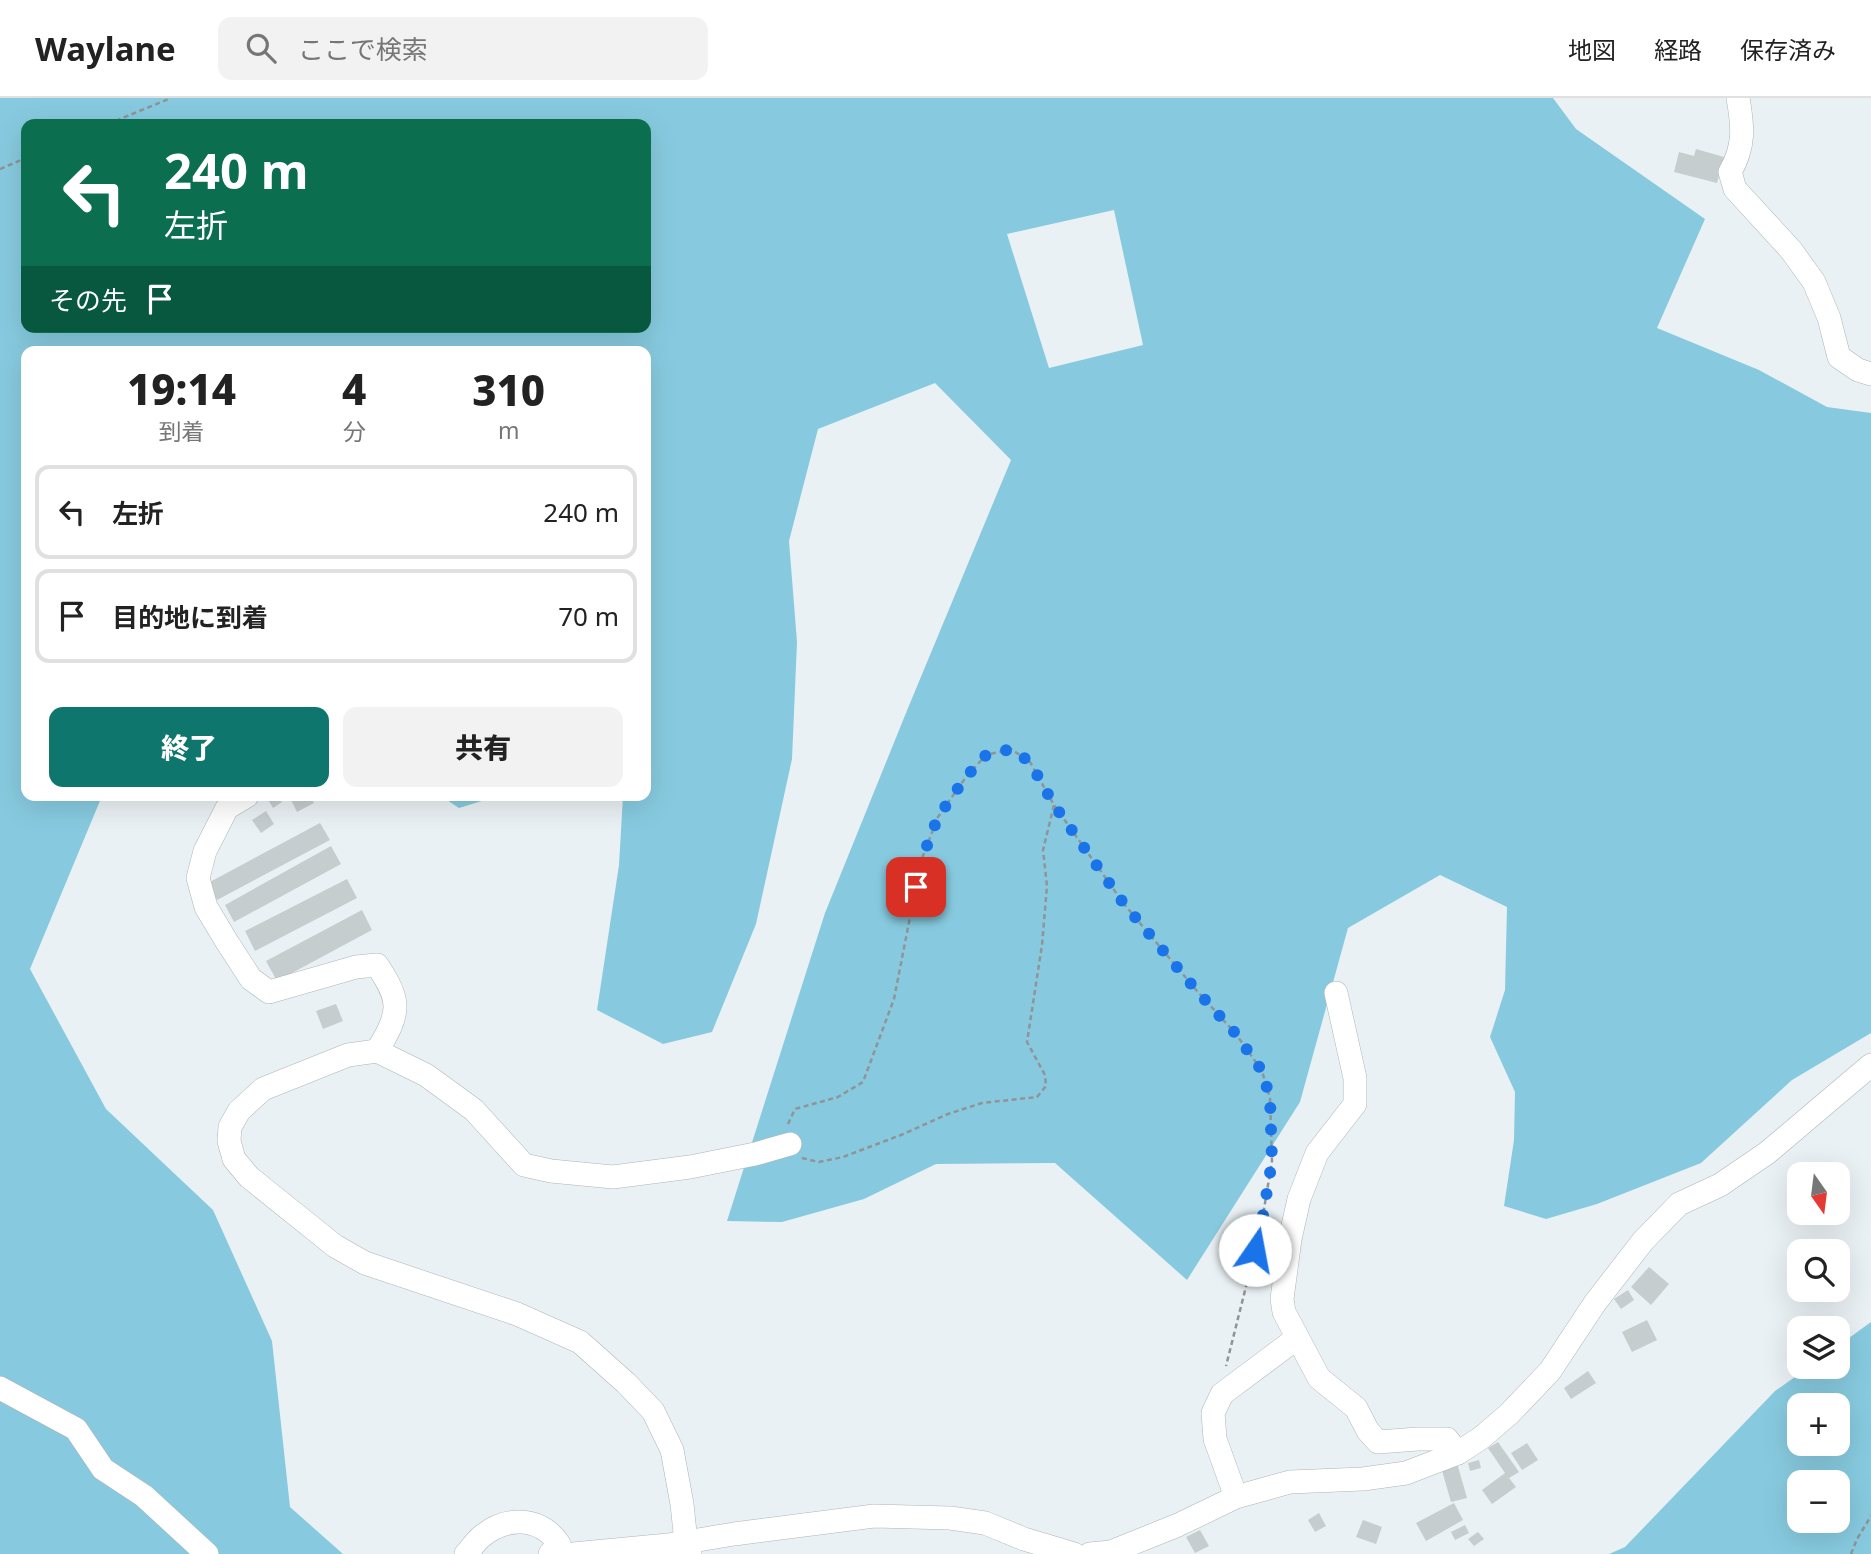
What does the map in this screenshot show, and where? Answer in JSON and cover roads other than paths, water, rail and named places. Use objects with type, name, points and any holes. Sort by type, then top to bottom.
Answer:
[{"type":"street","points":[[1738,98],[1743,138],[1738,157],[1730,172],[1735,189],[1791,250],[1815,282],[1829,318],[1839,357],[1858,370],[1871,374]]},
{"type":"street","points":[[239,801],[227,808],[205,850],[198,878],[206,907],[251,979],[269,992],[356,967],[377,965],[390,985],[396,1004],[393,1026],[377,1051]]},
{"type":"street","points":[[1336,993],[1355,1078],[1355,1104],[1317,1153],[1299,1199],[1282,1299],[1284,1312],[1319,1378],[1356,1408],[1368,1431],[1378,1442],[1418,1438],[1447,1439],[1458,1453]]},
{"type":"street","points":[[688,1548],[672,1450],[653,1411],[626,1384],[580,1342],[517,1314],[365,1263],[323,1238],[249,1177],[234,1159],[229,1141],[230,1127],[239,1111],[263,1089],[348,1055],[377,1051],[426,1075],[474,1110],[524,1165],[551,1171],[613,1177],[690,1167],[790,1144]]},
{"type":"street","points":[[1090,1554],[1111,1552],[1178,1525],[1236,1497],[1290,1482],[1363,1479],[1406,1473],[1458,1453],[1509,1414],[1550,1370],[1595,1303],[1643,1241],[1679,1204],[1720,1185],[1767,1153],[1871,1065]]},
{"type":"street","points":[[1236,1497],[1215,1439],[1213,1413],[1223,1394],[1297,1338]]},
{"type":"street","points":[[0,1388],[76,1429],[103,1469],[144,1496],[207,1554]]},
{"type":"street","points":[[573,1554],[688,1548],[734,1534],[874,1516],[950,1518],[985,1523],[1024,1539],[1074,1554]]},
{"type":"street","points":[[466,1554],[482,1536],[509,1522],[535,1524],[552,1534],[559,1544],[550,1554]]}]
